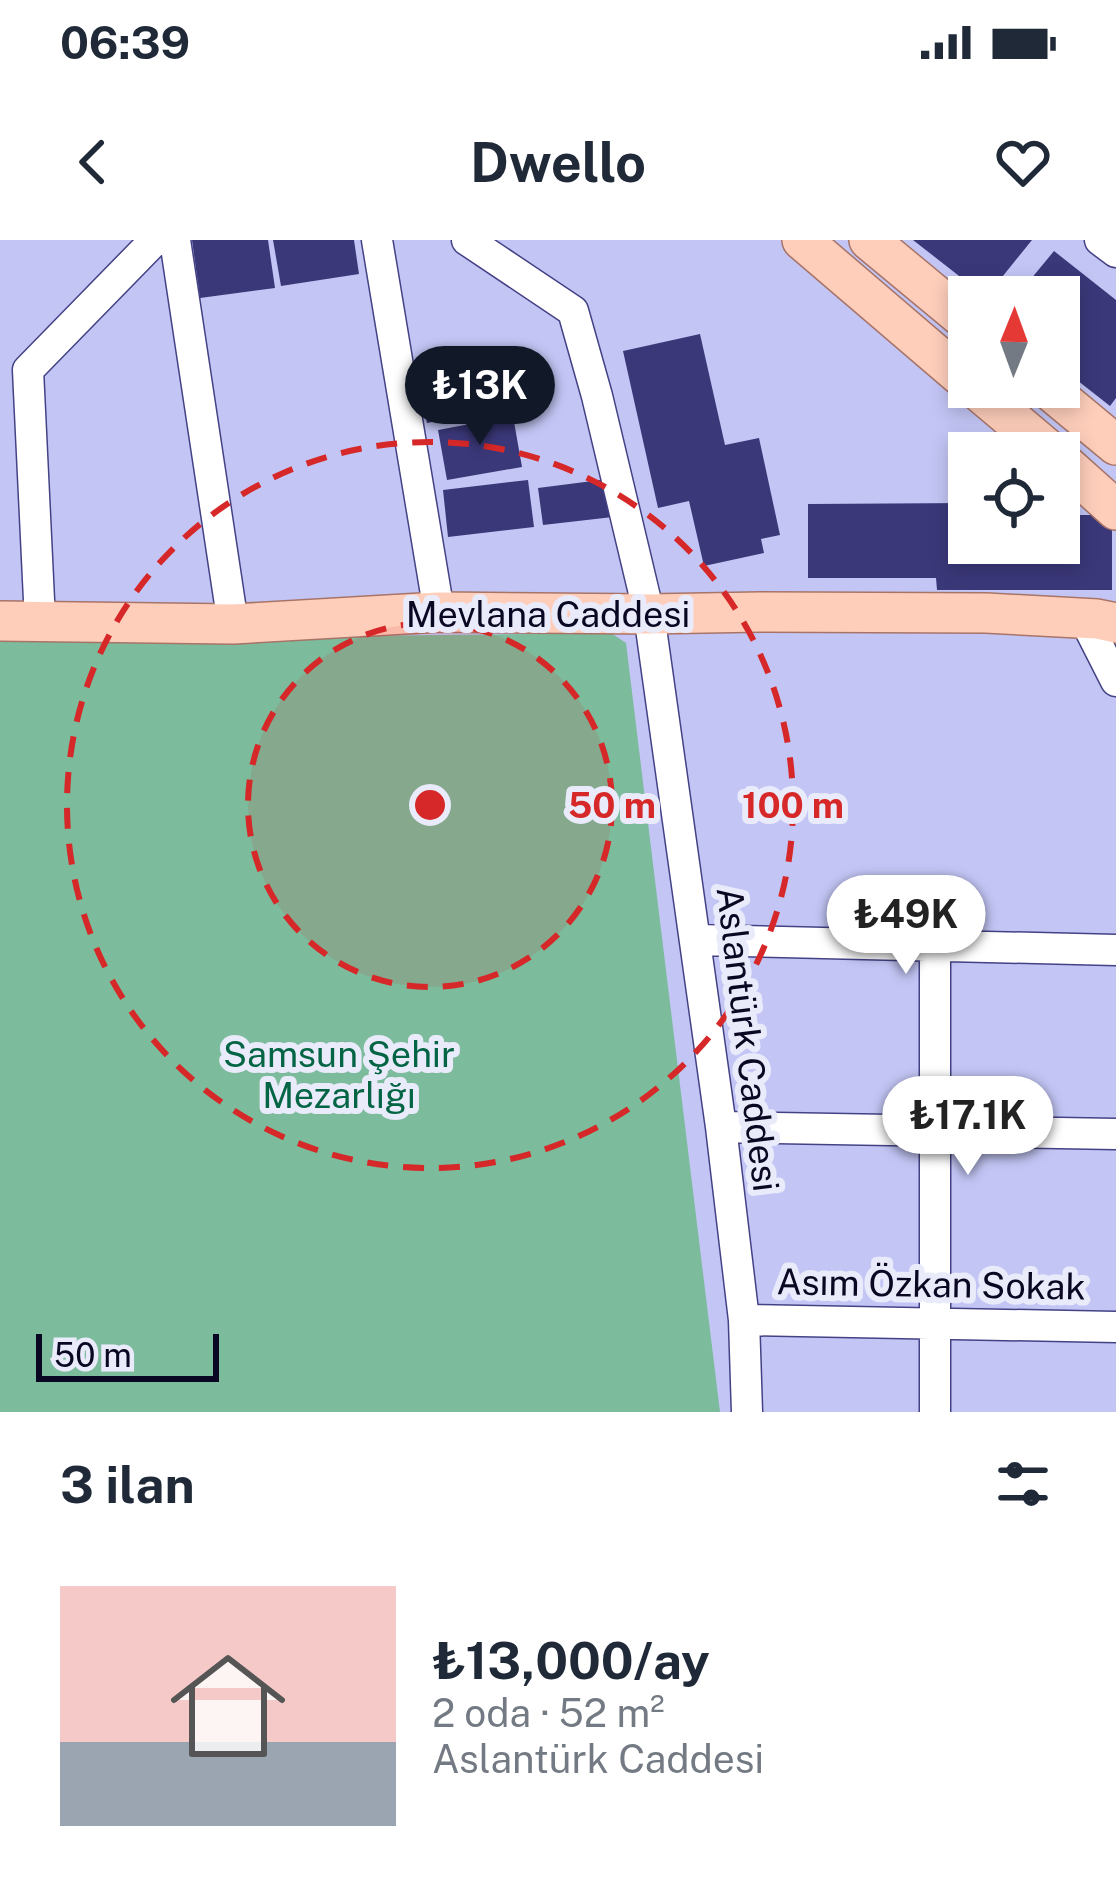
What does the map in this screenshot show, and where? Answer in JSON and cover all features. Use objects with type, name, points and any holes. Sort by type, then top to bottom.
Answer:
[{"type":"main road","points":[[802,240],[948,365]]},
{"type":"main road","points":[[869,240],[948,306]]},
{"type":"main road","points":[[999,408],[1027,432]]},
{"type":"main road","points":[[1071,408],[1116,445]]},
{"type":"main road","points":[[1080,478],[1116,510]]},
{"type":"main road","name":"Mevlana Caddesi","points":[[0,621],[233,624],[439,612],[1103,616]]},
{"type":"street","points":[[40,622],[28,370],[155,240]]},
{"type":"street","points":[[175,240],[233,624]]},
{"type":"street","points":[[377,240],[439,612]]},
{"type":"street","name":"Aslantürk Caddesi","points":[[467,240],[573,311],[597,396],[649,614],[722,1127],[744,1320],[747,1412]]},
{"type":"street","points":[[1100,240],[1116,252]]},
{"type":"street","points":[[1103,616],[1116,681]]},
{"type":"street","points":[[697,940],[1116,950]]},
{"type":"street","points":[[935,944],[935,1412]]},
{"type":"street","points":[[722,1127],[1116,1134]]},
{"type":"street","name":"Asım Özkan Sokak","points":[[744,1320],[1116,1327]]},
{"type":"green space","name":"Samsun Şehir Mezarlığı","points":[[611,633],[626,643],[720,1412],[0,1412],[0,640]]},
{"type":"building","points":[[192,240],[268,240],[275,288],[200,298]]},
{"type":"building","points":[[273,240],[354,240],[359,274],[281,286]]},
{"type":"building","points":[[913,240],[1032,240],[1003,276],[959,276]]},
{"type":"building","points":[[1054,251],[1116,300],[1116,398],[1110,406],[1080,382],[1080,276],[1033,276]]},
{"type":"building","points":[[700,334],[725,445],[759,438],[780,535],[761,539],[764,553],[704,566],[689,501],[658,508],[623,351]]},
{"type":"building","points":[[498,354],[510,406],[427,423],[416,371]]},
{"type":"building","points":[[513,416],[522,467],[447,480],[438,430]]},
{"type":"building","points":[[616,478],[613,517],[543,525],[538,488]]},
{"type":"building","points":[[528,480],[534,527],[448,537],[443,490]]},
{"type":"building","points":[[948,503],[948,564],[1080,564],[1080,515],[1112,515],[1112,590],[937,590],[936,578],[808,578],[808,504]]}]
